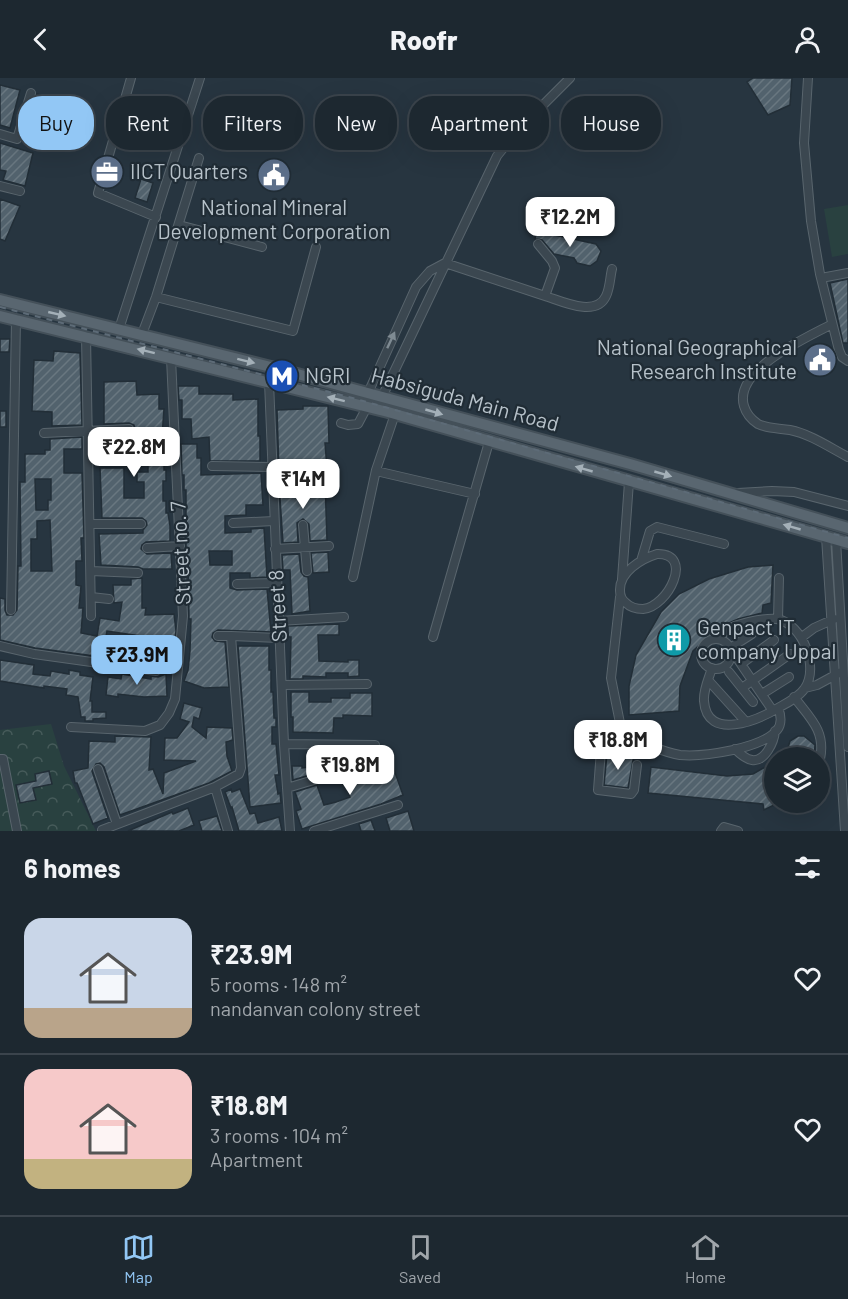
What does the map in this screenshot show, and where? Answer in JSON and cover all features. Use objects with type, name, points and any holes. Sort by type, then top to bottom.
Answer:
[{"type":"main road","name":"Habsiguda Main Road","points":[[0,300],[119,328],[368,393],[630,464],[848,528]]},
{"type":"main road","name":"Habsiguda Main Road","points":[[0,316],[367,406],[848,543]]},
{"type":"main road","points":[[626,481],[630,464]]},
{"type":"street","points":[[130,78],[98,193],[156,217]]},
{"type":"street","points":[[119,328],[200,78]]},
{"type":"street","points":[[382,397],[502,148],[570,78]]},
{"type":"street","points":[[808,78],[804,143],[811,221],[820,278],[832,324],[840,354],[848,361]]},
{"type":"street","points":[[0,134],[18,139],[31,93]]},
{"type":"street","points":[[142,334],[156,297],[199,158]]},
{"type":"street","points":[[0,186],[20,191]]},
{"type":"street","points":[[179,225],[262,248]]},
{"type":"street","points":[[538,244],[555,268],[545,296]]},
{"type":"street","points":[[156,297],[293,331],[316,247]]},
{"type":"street","points":[[368,393],[416,287],[430,271],[445,263],[578,306],[595,306],[602,302],[606,296],[612,268]]},
{"type":"street","points":[[820,278],[848,273]]},
{"type":"street","points":[[11,610],[16,320]]},
{"type":"street","points":[[832,324],[785,349],[768,361],[746,384],[742,399],[744,408],[757,423],[807,435],[848,457]]},
{"type":"street","points":[[86,336],[91,616]]},
{"type":"street","name":"Street no. 7","points":[[71,727],[146,731],[160,725],[175,699],[183,616],[171,358]]},
{"type":"street","name":"Street 8","points":[[269,382],[286,788],[290,831]]},
{"type":"street","points":[[341,423],[358,424],[367,406]]},
{"type":"street","points":[[353,577],[376,471],[394,414]]},
{"type":"street","points":[[44,433],[129,429]]},
{"type":"street","points":[[433,637],[489,441]]},
{"type":"street","points":[[212,466],[273,467]]},
{"type":"street","points":[[376,471],[475,494]]},
{"type":"street","points":[[273,478],[326,475]]},
{"type":"street","points":[[621,728],[611,678],[622,579],[626,481]]},
{"type":"street","points":[[730,494],[794,492],[848,506]]},
{"type":"street","points":[[233,523],[274,521]]},
{"type":"street","points":[[90,524],[141,524]]},
{"type":"street","points":[[303,525],[307,571]]},
{"type":"street","points":[[641,561],[652,528],[657,527],[724,544]]},
{"type":"street","points":[[831,538],[840,673],[846,831]]},
{"type":"street","points":[[147,548],[180,546]]},
{"type":"street","points":[[275,549],[329,546]]},
{"type":"street","points":[[620,595],[626,604],[633,607],[645,609],[651,607],[669,591],[676,566],[673,559],[666,554],[657,554],[641,561],[622,579]]},
{"type":"street","points":[[91,571],[138,573]]},
{"type":"street","points":[[778,619],[779,578]]},
{"type":"street","points":[[237,584],[277,583]]},
{"type":"street","points":[[91,597],[109,599]]},
{"type":"street","points":[[279,621],[344,618]]},
{"type":"street","points":[[802,637],[814,628],[836,618]]},
{"type":"street","points":[[730,648],[731,656],[727,664],[719,668],[712,668],[703,661],[702,652],[705,644],[718,639],[734,626],[778,619],[802,637],[809,658],[805,688]]},
{"type":"street","points":[[730,648],[752,634]]},
{"type":"street","points":[[218,636],[279,638]]},
{"type":"street","points":[[102,830],[215,787],[241,772],[231,636]]},
{"type":"street","points":[[718,639],[726,643],[762,694],[776,709],[780,722],[774,739],[764,755],[757,759],[747,758],[735,749]]},
{"type":"street","points":[[741,664],[774,640]]},
{"type":"street","points":[[0,646],[34,654],[156,671]]},
{"type":"street","points":[[742,688],[790,654]]},
{"type":"street","points":[[712,668],[704,701],[712,719],[724,724],[746,722],[776,709],[805,688],[817,685],[840,673]]},
{"type":"street","points":[[729,672],[753,702]]},
{"type":"street","points":[[840,673],[848,747]]},
{"type":"street","points":[[762,694],[789,676]]},
{"type":"street","points":[[708,680],[746,722]]},
{"type":"street","points":[[282,685],[367,684]]},
{"type":"street","points":[[794,697],[820,732],[822,747]]},
{"type":"street","points":[[607,743],[611,750],[619,752],[626,750],[631,739],[628,732],[621,728],[610,731],[607,743],[601,750],[598,790],[631,794],[634,790],[637,765]]},
{"type":"street","points":[[631,739],[662,751],[693,756],[723,753],[756,743],[775,731]]},
{"type":"street","points":[[284,744],[375,745]]},
{"type":"street","points":[[0,759],[3,759],[17,831]]},
{"type":"street","points":[[98,769],[117,824]]},
{"type":"street","points":[[286,788],[337,773]]},
{"type":"street","points":[[215,787],[228,831]]},
{"type":"street","points":[[314,831],[398,805]]},
{"type":"street","points":[[720,831],[724,827],[734,831]]},
{"type":"green space","points":[[848,205],[848,254],[832,257],[824,209]]},
{"type":"green space","points":[[51,724],[64,766],[96,831],[0,831],[0,730]]},
{"type":"building","points":[[753,78],[792,78],[790,105],[768,115],[747,82]]},
{"type":"building","points":[[0,85],[20,90],[10,128],[0,125]]},
{"type":"building","points":[[0,143],[33,153],[25,186],[3,180],[6,171],[0,170]]},
{"type":"building","points":[[141,179],[153,183],[147,202],[135,198]]},
{"type":"building","points":[[0,199],[20,206],[5,241],[0,239]]},
{"type":"building","points":[[537,228],[549,230],[550,234],[596,244],[601,251],[597,261],[590,266],[577,263],[574,258],[554,254],[542,240],[535,239]]},
{"type":"building","points":[[848,279],[848,343],[843,343],[830,283]]},
{"type":"building","points":[[0,339],[10,339],[9,352],[0,352]]},
{"type":"building","points":[[54,351],[80,353],[82,425],[52,426],[52,412],[32,411],[34,360],[53,361]]},
{"type":"building","points":[[136,381],[137,395],[159,394],[159,409],[164,409],[161,450],[164,450],[166,481],[163,481],[163,501],[166,501],[166,513],[168,513],[170,526],[170,541],[146,542],[141,549],[147,554],[171,553],[172,569],[101,565],[99,534],[143,533],[147,525],[142,518],[102,518],[100,468],[124,468],[124,498],[144,498],[144,482],[137,482],[137,472],[148,472],[148,457],[106,456],[106,449],[94,449],[94,437],[129,435],[135,429],[134,425],[129,423],[104,424],[104,382]]},
{"type":"building","points":[[178,386],[199,386],[199,394],[233,394],[233,400],[258,399],[260,461],[210,461],[209,437],[192,439],[191,419],[182,419],[182,400],[179,400]]},
{"type":"building","points":[[303,406],[328,406],[329,443],[325,443],[327,468],[279,472],[277,410],[303,409]]},
{"type":"building","points":[[0,411],[6,411],[6,427],[0,427]]},
{"type":"building","points":[[82,437],[82,449],[64,449],[64,473],[82,473],[84,538],[81,538],[82,561],[76,561],[76,585],[81,586],[79,608],[83,608],[81,633],[97,636],[100,618],[119,621],[122,602],[114,603],[113,585],[131,585],[131,579],[142,578],[142,608],[146,608],[145,615],[174,614],[176,631],[172,665],[160,665],[160,662],[154,662],[154,656],[147,656],[147,637],[107,631],[102,657],[35,648],[0,640],[0,598],[5,599],[7,615],[13,615],[17,610],[18,566],[21,566],[20,482],[25,482],[25,454],[45,454],[45,450],[50,450],[50,439]],"holes":[[[35,479],[51,479],[51,500],[48,500],[48,510],[36,510]],[[50,520],[52,571],[31,571],[31,539],[37,539],[37,521]]]},
{"type":"building","points":[[181,444],[197,444],[197,458],[201,458],[201,475],[261,473],[263,505],[246,505],[246,515],[225,516],[225,533],[251,532],[251,529],[264,528],[267,577],[250,578],[250,573],[230,573],[230,588],[237,590],[267,589],[271,632],[218,630],[213,633],[212,637],[215,641],[225,642],[229,687],[204,688],[184,681],[188,670],[191,619],[189,619],[188,561],[186,561],[186,490],[184,490],[184,475],[182,475]],"holes":[[[209,551],[232,551],[232,565],[210,565]]]},
{"type":"building","points":[[325,481],[327,540],[310,541],[309,524],[303,519],[297,523],[298,542],[283,543],[279,484]]},
{"type":"building","points":[[328,552],[329,572],[313,573],[311,553]]},
{"type":"building","points":[[299,554],[301,572],[308,577],[310,611],[292,614],[290,570],[283,570],[282,555]]},
{"type":"building","name":"Genpact IT company Uppal","points":[[773,565],[771,603],[763,605],[762,613],[738,619],[718,628],[693,651],[680,686],[679,711],[629,715],[629,686],[636,655],[661,612],[679,594],[709,579],[748,567]]},
{"type":"building","points":[[339,624],[339,635],[318,635],[319,661],[359,660],[359,676],[348,677],[348,673],[326,673],[326,677],[303,676],[303,679],[290,679],[291,637],[288,637],[288,626]]},
{"type":"building","points":[[238,646],[269,646],[271,692],[273,692],[274,718],[276,718],[276,727],[272,727],[272,744],[276,744],[279,775],[275,775],[281,803],[250,807]]},
{"type":"building","points":[[0,660],[34,665],[33,674],[50,676],[51,671],[69,674],[69,670],[93,677],[90,701],[92,701],[92,712],[106,712],[106,718],[85,721],[85,717],[81,717],[78,697],[66,695],[67,689],[0,681]]},
{"type":"building","points":[[122,674],[151,679],[151,676],[158,677],[166,674],[167,696],[144,697],[118,694],[118,697],[106,695],[108,677],[121,679]]},
{"type":"building","points":[[291,692],[309,692],[309,702],[331,702],[331,698],[350,698],[350,693],[372,693],[372,716],[343,715],[343,718],[334,718],[333,733],[293,732]]},
{"type":"building","points":[[184,703],[202,708],[199,719],[194,717],[192,727],[206,738],[207,727],[232,728],[233,740],[226,742],[227,756],[232,771],[209,783],[120,815],[104,767],[100,763],[96,764],[92,771],[108,818],[93,824],[77,783],[75,783],[73,771],[88,768],[89,741],[115,742],[115,736],[151,737],[149,770],[153,769],[163,794],[164,773],[196,761],[164,760],[165,738],[177,738],[189,722],[180,719]]},
{"type":"building","points":[[798,736],[804,736],[815,747],[788,747],[790,741]]},
{"type":"building","points":[[607,754],[618,758],[634,755],[628,788],[604,785]]},
{"type":"building","points":[[392,764],[403,795],[302,829],[296,811],[301,809],[295,792],[317,785],[324,805],[336,802],[350,797],[343,774],[369,765],[371,772]]},
{"type":"building","points":[[292,766],[302,766],[302,768],[319,766],[319,768],[332,766],[333,768],[293,780]]},
{"type":"building","points":[[651,767],[727,776],[753,774],[764,768],[764,810],[763,804],[648,793]]},
{"type":"building","points":[[49,771],[52,784],[33,788],[36,800],[20,803],[16,785],[36,781],[35,774]]},
{"type":"building","points":[[231,789],[232,792],[240,789],[250,814],[255,813],[258,823],[279,817],[282,831],[239,831],[225,792]]},
{"type":"building","points":[[188,808],[194,825],[179,831],[128,831],[172,812],[173,814]]},
{"type":"building","points":[[408,811],[414,831],[390,831],[386,818]]},
{"type":"building","points":[[217,816],[222,831],[202,831],[199,821]]},
{"type":"building","points":[[371,820],[375,831],[361,831],[359,824]]},
{"type":"railway","points":[[0,307],[356,399],[848,538]]},
{"type":"place","name":"IICT Quarters","points":[[107,172]]},
{"type":"place","name":"National Mineral Development Corporation","points":[[274,175]]},
{"type":"place","name":"National Geographical Research Institute","points":[[820,360]]},
{"type":"place","name":"NGRI","points":[[282,376]]},
{"type":"place","name":"Genpact IT company Uppal","points":[[674,640]]}]
